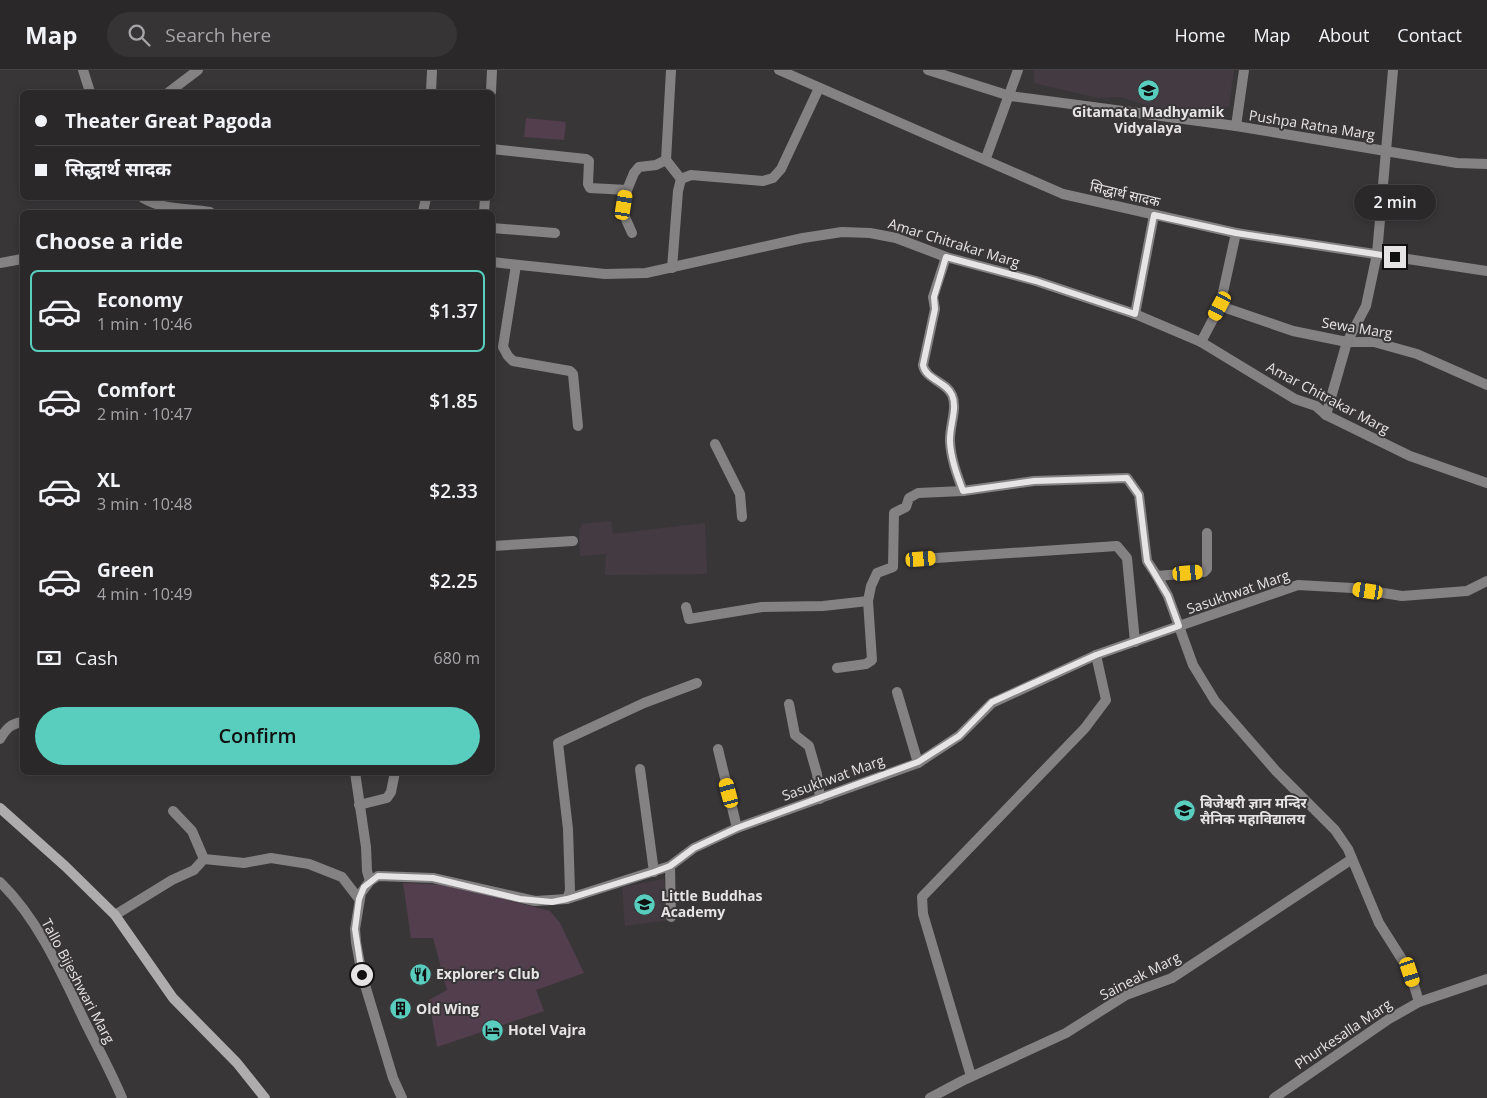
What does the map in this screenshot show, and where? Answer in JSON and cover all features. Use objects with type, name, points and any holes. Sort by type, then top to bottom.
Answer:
[{"type":"main road","points":[[0,808],[65,866],[115,915],[173,998],[237,1063],[265,1098]]},
{"type":"street","points":[[83,70],[89,90]]},
{"type":"street","points":[[172,90],[198,70]]},
{"type":"street","points":[[431,90],[432,70]]},
{"type":"street","points":[[491,90],[492,70]]},
{"type":"street","points":[[671,70],[666,160],[681,179]]},
{"type":"street","name":"सिद्धार्थ सादक","points":[[779,70],[986,158],[1063,194],[1236,233],[1487,271]]},
{"type":"street","name":"Pushpa Ratna Marg","points":[[928,70],[1010,96],[1236,126],[1457,164],[1487,164]]},
{"type":"street","points":[[986,158],[1018,70]]},
{"type":"street","points":[[1236,126],[1244,70]]},
{"type":"street","points":[[1326,415],[1347,342],[1366,306],[1377,254],[1393,70]]},
{"type":"street","points":[[681,179],[692,175],[763,181],[773,178],[781,169],[819,88]]},
{"type":"street","points":[[495,149],[586,159],[589,161],[588,184],[590,188],[627,190]]},
{"type":"street","points":[[632,233],[624,215],[627,190],[634,173],[639,167],[656,165],[666,160]]},
{"type":"street","points":[[672,268],[678,191],[681,179]]},
{"type":"street","points":[[154,208],[182,210]]},
{"type":"street","points":[[1135,314],[1154,215]]},
{"type":"street","points":[[495,228],[555,233]]},
{"type":"street","name":"Amar Chitrakar Marg","points":[[495,262],[605,274],[646,273],[760,246],[842,232],[870,233],[896,238],[946,257],[1036,281],[1135,314],[1200,342],[1295,399],[1316,406],[1326,415],[1410,456],[1487,483]]},
{"type":"street","points":[[1200,342],[1220,306],[1236,233]]},
{"type":"street","points":[[946,257],[934,297],[935,309],[923,365],[928,374],[952,393],[954,400],[950,441],[952,457],[963,491]]},
{"type":"street","points":[[0,263],[20,259]]},
{"type":"street","points":[[516,265],[503,347],[513,361],[570,371],[573,374],[578,426]]},
{"type":"street","name":"Sewa Marg","points":[[1220,306],[1293,331],[1347,342],[1374,342],[1416,354],[1487,385]]},
{"type":"street","points":[[716,444],[740,494],[742,517]]},
{"type":"street","points":[[837,668],[866,664],[872,660],[868,601],[871,586],[877,573],[894,567],[894,512],[906,507],[912,494],[963,491],[1034,481],[1127,478],[1139,495],[1147,561],[1157,576],[1179,626],[1193,666],[1215,701],[1276,772],[1335,830],[1352,859],[1379,923],[1410,972],[1419,1002]]},
{"type":"street","points":[[1157,576],[1204,572],[1206,569],[1207,533]]},
{"type":"street","points":[[495,546],[573,541]]},
{"type":"street","points":[[921,559],[1117,546],[1127,558],[1135,642]]},
{"type":"street","name":"Sasukhwat Marg","points":[[370,881],[378,876],[391,875],[433,878],[520,899],[552,902],[567,899],[670,866],[694,848],[737,828],[918,762],[959,736],[992,702],[1096,655],[1179,626],[1298,585],[1352,588],[1402,596],[1467,591],[1487,581]]},
{"type":"street","points":[[686,607],[689,619],[762,607],[823,606],[868,601]]},
{"type":"street","points":[[971,1076],[923,914],[922,897],[1085,728],[1106,700],[1096,655]]},
{"type":"street","points":[[567,899],[570,891],[568,829],[558,743],[644,704],[697,683]]},
{"type":"street","points":[[897,692],[918,762]]},
{"type":"street","points":[[789,704],[795,734],[809,746],[817,774],[820,799]]},
{"type":"street","points":[[0,739],[7,728],[20,722]]},
{"type":"street","points":[[718,749],[737,828]]},
{"type":"street","points":[[640,769],[654,872]]},
{"type":"street","points":[[355,775],[366,847],[367,871],[370,881],[364,887],[359,899],[355,929],[362,975],[393,1078],[402,1098]]},
{"type":"street","points":[[359,805],[386,798],[391,792],[394,775]]},
{"type":"street","points":[[173,811],[192,831],[204,859]]},
{"type":"street","points":[[204,859],[244,863],[271,858],[309,864],[342,877],[359,899]]},
{"type":"street","points":[[115,915],[155,890],[194,870],[204,859]]},
{"type":"street","name":"Saineak Marg","points":[[930,1098],[971,1076],[1066,1033],[1126,996],[1172,978],[1352,859]]},
{"type":"street","points":[[670,866],[671,917]]},
{"type":"street","name":"Tallo Bijeshwari Marg","points":[[0,882],[11,893],[36,929],[65,981],[122,1098]]},
{"type":"street","name":"Phurkesalla Marg","points":[[1274,1098],[1389,1019],[1419,1002],[1487,979]]},
{"type":"shaded area","name":"Gitamata Madhyamik Vidyalaya","points":[[1034,70],[1234,70],[1229,106],[1211,115],[1156,108],[1120,97],[1098,98],[1034,83]]},
{"type":"shaded area","points":[[526,118],[566,122],[564,140],[524,137]]},
{"type":"shaded area","points":[[611,521],[613,534],[705,523],[707,574],[605,575],[606,554],[580,556],[579,531],[582,524]]},
{"type":"shaded area","name":"Little Buddhas Academy","points":[[664,879],[668,920],[625,926],[622,887]]},
{"type":"shaded area","points":[[403,883],[448,885],[550,911],[560,923],[584,973],[536,990],[544,1011],[437,1047],[429,1000],[447,990],[433,938],[411,938]]},
{"type":"place","name":"Gitamata Madhyamik Vidyalaya","points":[[1148,90]]},
{"type":"place","name":"बिजेश्वरी ज्ञान मन्दिर सैनिक महाविद्यालय","points":[[1184,811]]},
{"type":"place","name":"Little Buddhas Academy","points":[[645,904]]},
{"type":"place","name":"Explorer‘s Club","points":[[420,974]]},
{"type":"place","name":"Old Wing","points":[[400,1009]]},
{"type":"place","name":"Hotel Vajra","points":[[492,1030]]},
{"type":"route","points":[[362,975],[355,929],[359,899],[364,887],[378,876],[433,878],[520,899],[552,902],[654,872],[670,866],[694,848],[737,828],[846,790],[918,762],[959,736],[992,702],[1096,655],[1179,626],[1168,596],[1147,561],[1139,495],[1127,478],[1034,481],[963,491],[952,457],[950,441],[954,408],[952,393],[928,374],[923,365],[935,309],[934,297],[946,257],[1036,281],[1103,305],[1135,314],[1154,215],[1236,233],[1395,257]]}]
